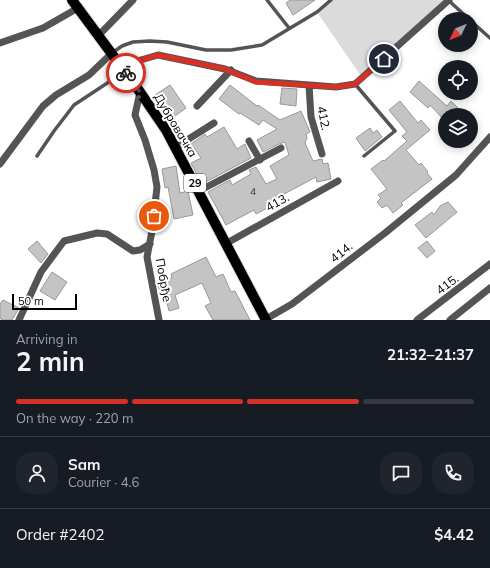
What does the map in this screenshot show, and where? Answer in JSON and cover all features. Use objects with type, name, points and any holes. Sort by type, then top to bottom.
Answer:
[{"type":"main road","name":"29","points":[[75,4],[111,54]]},
{"type":"main road","name":"Дубровачка","points":[[111,54],[140,92],[176,147],[266,319]]},
{"type":"street","points":[[98,36],[133,0]]},
{"type":"street","points":[[355,84],[449,0]]},
{"type":"street","points":[[0,43],[43,28],[75,4]]},
{"type":"street","points":[[0,164],[4,155],[43,106],[56,95],[89,75],[111,54]]},
{"type":"street","name":"412.","points":[[122,69],[158,55],[231,70],[256,82],[336,87],[355,84]]},
{"type":"street","points":[[197,106],[231,70]]},
{"type":"street","name":"412.","points":[[308,85],[311,117],[322,154]]},
{"type":"street","name":"Побрђе","points":[[140,92],[135,115],[152,162],[157,187],[148,257],[159,320]]},
{"type":"street","points":[[176,147],[214,123]]},
{"type":"street","name":"414.","points":[[266,319],[292,304],[456,175],[490,137]]},
{"type":"street","points":[[249,141],[260,160]]},
{"type":"street","points":[[199,191],[282,148]]},
{"type":"street","name":"413.","points":[[227,243],[338,181]]},
{"type":"street","name":"Побрђе","points":[[19,320],[41,272],[64,241],[97,233],[107,234],[133,251],[140,250],[150,244]]},
{"type":"street","name":"415.","points":[[417,320],[490,264]]},
{"type":"street","points":[[450,320],[490,288]]},
{"type":"lane","points":[[266,0],[289,28]]},
{"type":"lane","points":[[111,54],[122,46],[133,42],[150,40],[206,50],[231,50],[262,45],[317,12],[331,0]]},
{"type":"lane","points":[[449,0],[462,12]]},
{"type":"lane","points":[[478,27],[490,38]]},
{"type":"lane","points":[[37,156],[74,105],[122,69]]},
{"type":"lane","points":[[355,84],[395,131],[364,156]]},
{"type":"shaded area","points":[[331,0],[449,0],[363,79],[317,12]]},
{"type":"building","points":[[290,0],[315,0],[293,15],[286,3]]},
{"type":"building","points":[[419,81],[438,98],[438,100],[440,100],[447,106],[451,101],[458,108],[438,108],[438,114],[430,105],[428,108],[410,92]]},
{"type":"building","points":[[170,85],[186,108],[171,119],[155,95]]},
{"type":"building","points":[[230,85],[257,106],[258,105],[280,120],[301,111],[310,132],[306,134],[307,138],[305,143],[313,161],[322,159],[323,164],[328,163],[331,179],[317,182],[316,177],[269,202],[271,206],[256,214],[254,210],[226,225],[208,192],[230,180],[232,185],[251,174],[249,170],[256,167],[266,184],[277,179],[270,166],[289,155],[285,142],[263,152],[257,140],[277,129],[263,120],[259,125],[240,113],[239,114],[219,99]]},
{"type":"building","points":[[282,88],[297,89],[296,106],[280,104]]},
{"type":"building","points":[[400,101],[418,123],[421,120],[430,130],[406,150],[419,165],[421,163],[432,179],[401,203],[403,205],[393,213],[387,205],[382,208],[377,202],[381,198],[378,195],[387,189],[371,169],[383,160],[384,161],[407,141],[402,136],[407,132],[389,110]]},
{"type":"building","points":[[224,127],[237,149],[245,144],[251,158],[202,184],[191,163],[201,158],[191,144],[205,134],[207,137]]},
{"type":"building","points":[[370,128],[373,133],[377,130],[382,137],[365,151],[356,138]]},
{"type":"building","points":[[176,166],[180,193],[188,191],[193,215],[174,219],[168,187],[165,188],[162,169]]},
{"type":"building","points":[[448,202],[457,212],[426,238],[415,225],[432,212],[434,215],[440,206]]},
{"type":"building","points":[[37,241],[48,254],[41,263],[28,249]]},
{"type":"building","points":[[427,241],[435,251],[427,258],[418,248]]},
{"type":"building","points":[[206,257],[216,277],[223,274],[231,292],[235,291],[250,320],[213,320],[205,306],[211,303],[202,283],[175,295],[179,308],[169,311],[165,295],[163,298],[157,284],[172,278],[171,274]]},
{"type":"building","points":[[52,272],[67,282],[55,300],[40,291]]},
{"type":"building","points":[[3,300],[19,308],[12,320],[2,320],[0,318],[0,304]]},
{"type":"way so far","points":[[126,73],[140,92],[135,115],[145,140],[154,170],[157,187],[154,216]]},
{"type":"route","points":[[126,73],[120,66],[158,55],[236,72],[256,82],[336,87],[355,84],[384,59]]}]
